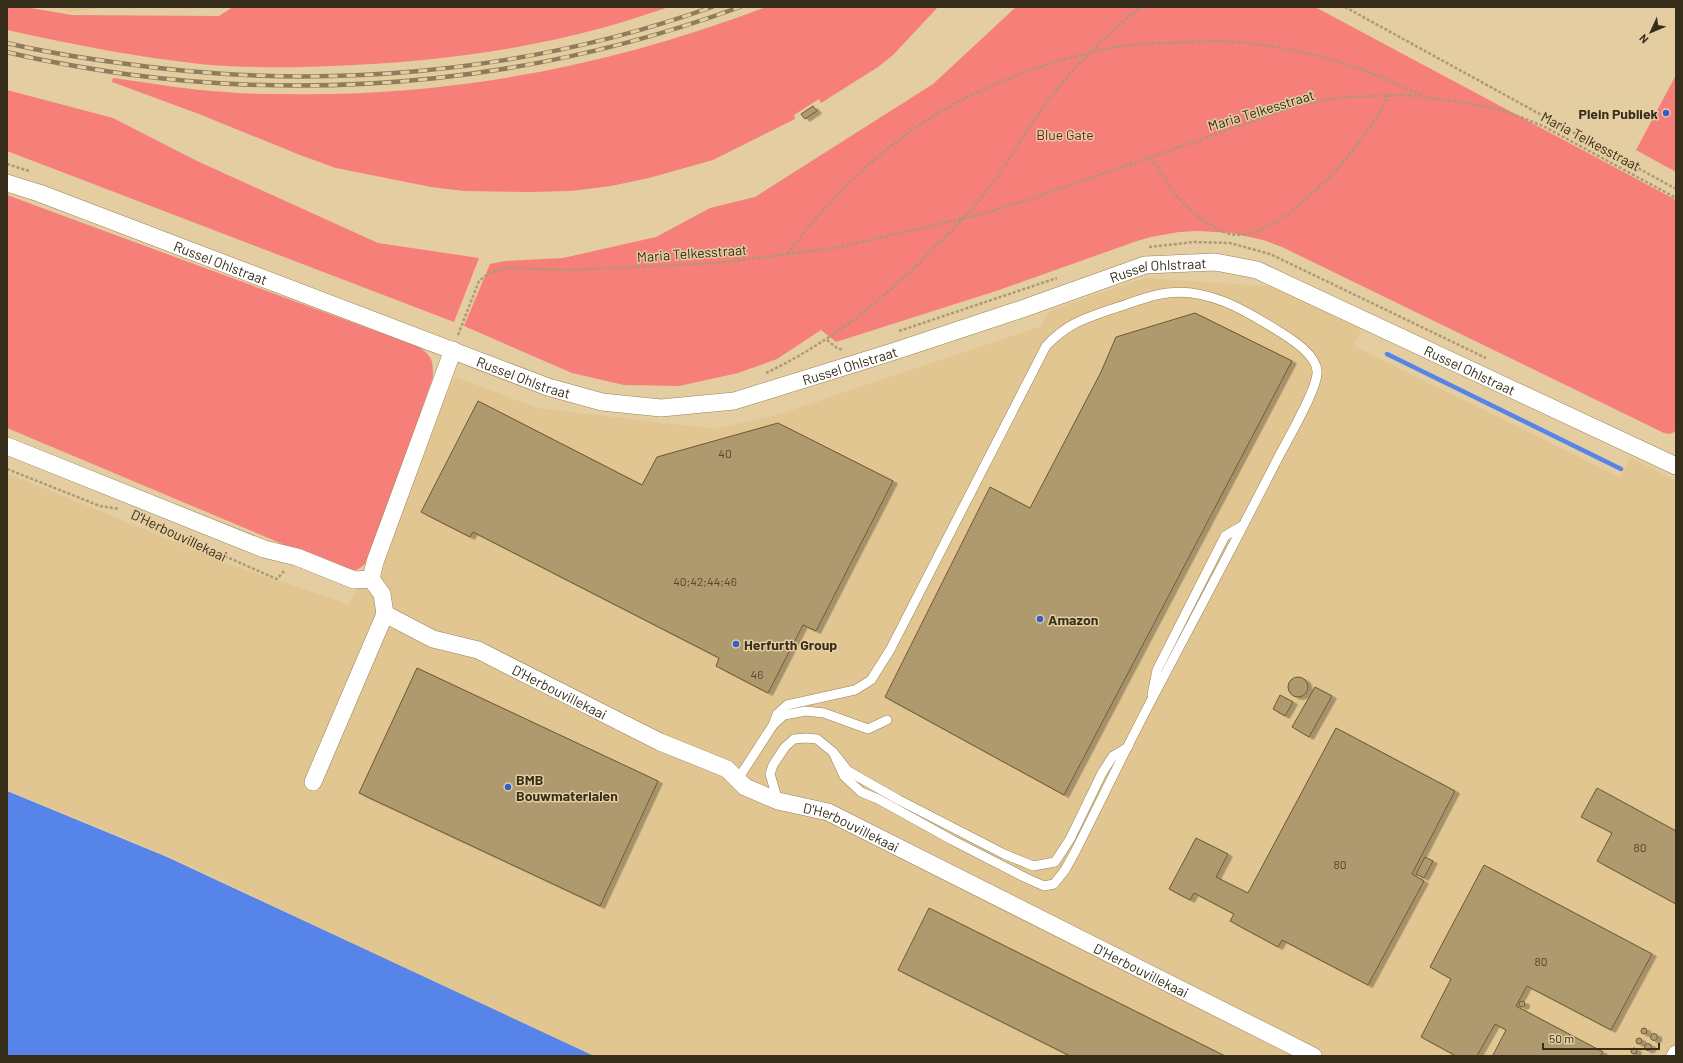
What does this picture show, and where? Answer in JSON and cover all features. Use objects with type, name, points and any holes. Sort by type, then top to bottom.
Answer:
[{"type":"street","name":"Russel Ohlstraat","points":[[7,183],[39,193],[320,300],[456,342],[548,387],[602,402],[661,408],[734,401],[892,352],[1022,309],[1145,265],[1215,262],[1257,270],[1676,466]]},
{"type":"street","points":[[313,782],[385,614],[382,594],[371,579],[375,562],[456,342]]},
{"type":"street","name":"D'Herbouvillekaai","points":[[7,446],[264,548],[297,557],[354,580],[371,579]]},
{"type":"street","name":"D'Herbouvillekaai","points":[[385,614],[433,639],[478,650],[660,742],[733,774],[745,787],[778,801],[828,812],[1313,1056]]},
{"type":"lane","points":[[773,725],[777,714],[787,705],[856,690],[871,680],[890,650],[1046,346],[1059,332],[1076,322],[1162,294],[1190,292],[1213,297],[1271,327],[1298,343],[1313,360],[1318,372],[1312,391],[1065,870],[1054,884],[1044,886],[861,792],[844,776],[833,752]]},
{"type":"lane","points":[[733,774],[773,725],[784,716],[806,711],[824,713],[839,720],[868,729],[887,720]]},
{"type":"lane","points":[[778,801],[770,774],[773,765],[785,747],[794,739],[817,739],[833,752],[848,771],[899,800],[1004,854],[1033,866],[1055,862],[1070,840],[1102,773],[1113,756],[1128,746]]},
{"type":"path","name":"Maria Telkesstraat","points":[[761,375],[793,360],[827,340],[865,312],[892,289],[963,219],[988,189],[1044,106],[1090,53],[1116,26],[1141,7]]},
{"type":"path","name":"Maria Telkesstraat","points":[[1345,7],[1676,189]]},
{"type":"path","points":[[786,254],[827,205],[859,173],[899,140],[933,116],[996,83],[1061,61],[1103,49],[1146,43],[1217,41],[1275,47],[1337,61],[1389,80],[1426,97]]},
{"type":"path","name":"Maria Telkesstraat","points":[[456,342],[479,281],[489,273],[505,268],[570,270],[719,263],[840,247],[963,219],[1028,200],[1302,104],[1345,97],[1389,94],[1426,97],[1462,102],[1505,111],[1543,126],[1676,198]]},
{"type":"path","points":[[1149,158],[1156,164],[1173,192],[1189,208],[1209,223],[1230,234],[1236,235],[1254,232],[1277,221],[1305,200],[1329,178],[1372,126],[1389,94]]},
{"type":"path","points":[[7,164],[32,173]]},
{"type":"path","points":[[450,332],[456,342],[465,338]]},
{"type":"path","name":"D'Herbouvillekaai","points":[[7,469],[100,506],[121,510]]},
{"type":"path","name":"D'Herbouvillekaai","points":[[161,526],[188,540],[277,579],[297,557]]},
{"type":"shaded area","points":[[55,7],[106,7],[70,12]]},
{"type":"shaded area","points":[[1145,278],[1279,287],[1360,327],[1360,332],[1354,346],[1620,477],[1630,457],[1676,481],[1676,1056],[594,1056],[168,856],[7,790],[7,473],[232,565],[349,604],[445,395],[447,395],[456,377],[537,408],[715,429],[783,413],[1041,326],[1049,311]]},
{"type":"green space","points":[[7,7],[25,7],[72,15],[219,16],[233,7],[669,7],[602,28],[535,44],[501,50],[400,62],[282,67],[200,64],[151,58],[103,50],[7,30]]},
{"type":"green space","points":[[766,7],[938,7],[893,55],[878,67],[821,103],[819,99],[794,115],[795,119],[713,160],[649,178],[611,186],[571,191],[464,191],[431,187],[336,168],[199,114],[112,82],[113,78],[198,90],[271,94],[348,94],[409,90],[530,74],[590,61],[649,46],[708,28]]},
{"type":"green space","name":"Blue Gate","points":[[1016,7],[1315,7],[1676,200],[1676,431],[1670,434],[1664,433],[1282,247],[1263,240],[1232,233],[1198,231],[1179,232],[1151,237],[996,291],[836,342],[821,330],[777,359],[738,373],[679,386],[624,385],[572,373],[464,326],[490,264],[505,261],[563,258],[656,237],[710,208],[755,197],[933,84]]},
{"type":"green space","name":"Plein Publiek","points":[[1676,75],[1676,172],[1636,150]]},
{"type":"green space","points":[[7,90],[113,118],[197,161],[378,243],[479,258],[454,322],[7,151]]},
{"type":"green space","points":[[7,195],[419,347],[430,357],[433,367],[433,377],[371,556],[363,566],[356,570],[347,570],[335,566],[7,428]]},
{"type":"water","points":[[7,791],[167,857],[594,1056],[7,1056]]},
{"type":"building","points":[[813,106],[817,111],[805,119],[801,114]]},
{"type":"building","name":"Amazon","points":[[1195,313],[1292,361],[1064,795],[885,697],[990,487],[1030,508],[1101,372],[1116,337]]},
{"type":"building","points":[[478,401],[642,485],[657,457],[778,423],[893,481],[816,631],[803,625],[768,693],[716,666],[719,658],[473,532],[470,537],[421,512]]},
{"type":"building","name":"BMB Bouwmaterialen","points":[[417,668],[658,781],[600,906],[359,793]]},
{"type":"building","points":[[1298,677],[1305,680],[1308,687],[1305,694],[1298,697],[1291,694],[1288,687],[1291,680]]},
{"type":"building","points":[[1315,687],[1332,696],[1309,737],[1292,727]]},
{"type":"building","points":[[1280,695],[1293,702],[1285,716],[1273,709]]},
{"type":"building","points":[[1336,728],[1455,791],[1412,874],[1424,881],[1368,985],[1282,940],[1278,947],[1230,921],[1234,914],[1194,893],[1190,900],[1169,889],[1196,838],[1228,854],[1216,877],[1248,893]]},
{"type":"building","points":[[1597,788],[1676,831],[1676,904],[1597,861],[1612,833],[1581,817]]},
{"type":"building","points":[[1425,857],[1433,861],[1424,878],[1416,874]]},
{"type":"building","points":[[1484,865],[1652,954],[1611,1030],[1527,986],[1516,1006],[1603,1052],[1600,1056],[1494,1056],[1493,1055],[1506,1030],[1495,1024],[1477,1056],[1456,1056],[1421,1037],[1451,979],[1430,967]]},
{"type":"building","points":[[929,908],[1225,1056],[1070,1056],[898,970]]},
{"type":"building","points":[[1522,1001],[1525,1004],[1522,1007],[1519,1004]]},
{"type":"building","points":[[1644,1028],[1647,1031],[1644,1034],[1641,1031]]},
{"type":"building","points":[[1654,1034],[1657,1037],[1654,1040],[1651,1037]]},
{"type":"building","points":[[1639,1038],[1642,1041],[1639,1044],[1636,1041]]},
{"type":"building","points":[[1648,1043],[1652,1047],[1648,1051],[1644,1047]]},
{"type":"building","points":[[1634,1048],[1637,1051],[1634,1054],[1631,1051]]},
{"type":"waterway","points":[[1387,354],[1621,469]]},
{"type":"railway","points":[[7,43],[92,59],[195,72],[269,76],[344,76],[419,71],[494,62],[568,48],[640,30],[712,7]]},
{"type":"railway","points":[[7,52],[51,62],[110,72],[203,82],[281,85],[359,84],[437,78],[514,67],[590,52],[666,32],[740,7]]},
{"type":"place","name":"Plein Publiek","points":[[1666,113]]},
{"type":"place","name":"Amazon","points":[[1040,619]]},
{"type":"place","name":"Herfurth Group","points":[[736,644]]},
{"type":"place","name":"BMB Bouwmaterialen","points":[[508,787]]}]
